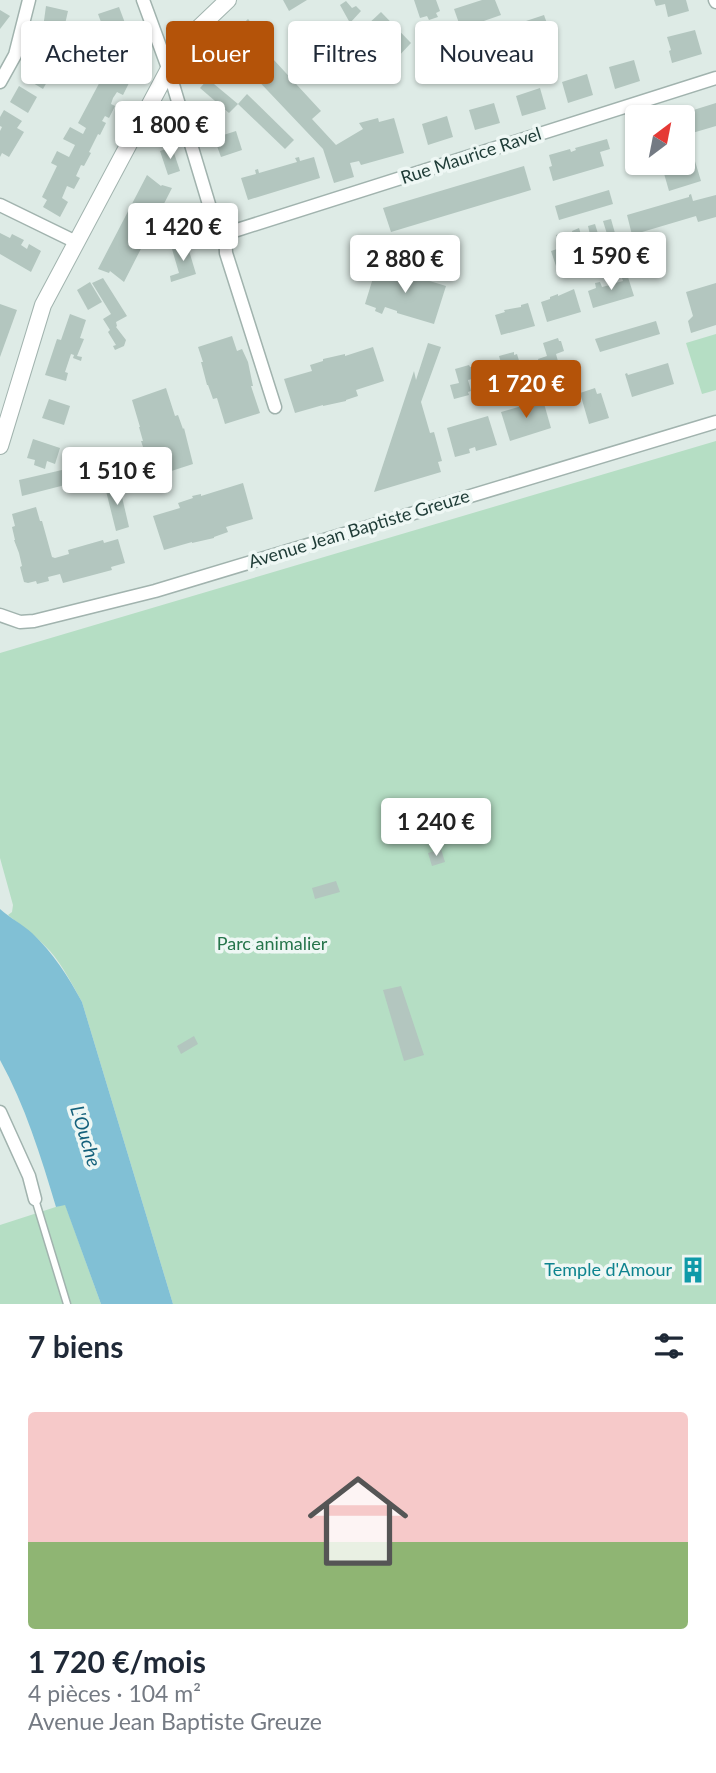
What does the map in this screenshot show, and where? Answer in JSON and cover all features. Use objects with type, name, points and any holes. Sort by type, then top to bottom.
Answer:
[{"type":"street","points":[[0,82],[15,55],[29,0]]},
{"type":"street","points":[[143,0],[166,63]]},
{"type":"street","points":[[206,21],[228,0]]},
{"type":"street","points":[[0,446],[43,305],[166,72]]},
{"type":"street","name":"Rue Maurice Ravel","points":[[225,230],[237,230],[716,78]]},
{"type":"street","points":[[173,84],[214,221],[225,230],[226,253],[275,408]]},
{"type":"street","points":[[0,205],[76,242]]},
{"type":"street","name":"Avenue Jean Baptiste Greuze","points":[[0,615],[20,622],[34,621],[155,591],[716,422]]},
{"type":"street","points":[[0,1112],[29,1176],[35,1199]]},
{"type":"lane","points":[[35,1199],[67,1304]]},
{"type":"green space","points":[[716,334],[716,390],[702,394],[686,343]]},
{"type":"green space","name":"Parc animalier","points":[[716,441],[716,1304],[173,1304],[82,1002],[50,951],[8,915],[12,912],[13,905],[0,858],[0,653]]},
{"type":"green space","points":[[65,1204],[101,1304],[0,1304],[0,1225]]},
{"type":"water","name":"L'Ouche","points":[[0,909],[32,933],[47,949],[82,1002],[173,1304],[101,1304],[65,1205],[56,1207],[25,1113],[0,1060]]},
{"type":"building","points":[[283,0],[307,0],[289,11]]},
{"type":"building","points":[[414,0],[436,0],[440,11],[436,13],[438,17],[429,20],[427,16],[420,18]]},
{"type":"building","points":[[482,0],[495,0],[501,15],[484,21],[458,21],[454,9]]},
{"type":"building","points":[[654,0],[686,0],[689,11],[668,17],[665,4],[656,6]]},
{"type":"building","points":[[346,1],[352,8],[356,6],[361,11],[349,21],[340,5]]},
{"type":"building","points":[[46,6],[68,11],[66,21],[44,21]]},
{"type":"building","points":[[119,7],[124,21],[101,21],[98,14]]},
{"type":"building","points":[[0,10],[10,16],[0,29]]},
{"type":"building","points":[[381,12],[390,21],[371,21]]},
{"type":"building","points":[[544,15],[546,21],[526,21]]},
{"type":"building","points":[[695,30],[702,54],[672,63],[667,37]]},
{"type":"building","points":[[401,33],[411,43],[401,54]]},
{"type":"building","points":[[274,60],[288,75],[288,84],[296,84],[321,111],[312,119],[336,145],[363,129],[359,123],[378,118],[379,122],[394,118],[404,153],[361,165],[359,161],[350,163],[354,177],[334,183],[323,149],[261,84],[274,84]]},
{"type":"building","points":[[634,60],[640,81],[615,89],[609,67]]},
{"type":"building","points":[[587,74],[593,95],[568,103],[562,82]]},
{"type":"building","points":[[99,84],[128,84],[123,95],[117,92],[113,98],[111,104],[115,106],[109,118],[105,116],[102,121],[106,123],[100,135],[98,134],[84,166],[81,165],[76,176],[80,178],[74,189],[67,186],[62,198],[68,202],[60,217],[43,207],[47,200],[42,197],[57,166],[51,163],[57,151],[69,157],[75,145],[63,139],[70,127],[83,134],[86,128],[78,123]]},
{"type":"building","points":[[204,84],[214,84],[238,104],[229,113],[200,88]]},
{"type":"building","points":[[19,86],[37,97],[28,113],[10,102]]},
{"type":"building","points":[[540,88],[546,109],[522,116],[516,96]]},
{"type":"building","points":[[247,94],[294,140],[285,149],[238,104]]},
{"type":"building","points":[[494,103],[500,123],[475,130],[469,110]]},
{"type":"building","points":[[716,103],[716,126],[695,132],[695,110]]},
{"type":"building","points":[[4,110],[22,121],[17,128],[24,132],[9,157],[2,153],[0,157],[0,117]]},
{"type":"building","points":[[447,116],[453,137],[428,145],[422,124]]},
{"type":"building","points":[[236,131],[242,150],[221,157],[214,138]]},
{"type":"building","points":[[607,139],[610,149],[600,152],[604,166],[553,181],[549,155],[570,149],[571,152],[576,150],[575,148]]},
{"type":"building","points":[[172,147],[180,171],[168,175],[160,151]]},
{"type":"building","points":[[299,157],[300,161],[314,157],[320,178],[248,200],[241,178],[256,174],[255,170],[258,169],[259,173],[297,162],[295,158]]},
{"type":"building","points":[[695,161],[701,181],[669,191],[664,175],[695,175]]},
{"type":"building","points":[[524,166],[531,190],[391,232],[383,208]]},
{"type":"building","points":[[147,175],[161,186],[172,188],[124,282],[110,271],[109,273],[98,269]]},
{"type":"building","points":[[609,190],[613,204],[559,220],[555,206]]},
{"type":"building","points":[[691,194],[693,201],[716,195],[716,217],[698,222],[696,216],[632,235],[627,215],[689,197]]},
{"type":"building","points":[[611,219],[620,251],[603,252],[605,256],[588,257],[589,260],[581,263],[580,259],[565,267],[565,264],[556,266],[551,251],[560,248],[556,235],[564,233],[567,246],[576,244],[572,231],[579,228],[583,241],[591,239],[588,226],[595,224],[599,237],[607,234],[603,221]]},
{"type":"building","points":[[0,233],[10,238],[12,234],[24,240],[21,245],[27,249],[29,244],[41,251],[31,272],[0,254]]},
{"type":"building","points":[[187,244],[196,274],[171,282],[170,276],[179,273],[172,249]]},
{"type":"building","points":[[377,265],[446,286],[434,324],[385,307],[382,314],[375,311],[376,308],[365,304]]},
{"type":"building","points":[[627,274],[634,296],[593,308],[588,291],[596,288],[595,283],[600,282],[602,287],[610,285],[608,279],[614,278],[615,283],[623,281],[621,275]]},
{"type":"building","points":[[103,278],[127,316],[116,322],[116,327],[126,340],[124,346],[115,350],[113,346],[116,345],[103,319],[111,314],[92,283]]},
{"type":"building","points":[[90,282],[102,302],[88,310],[77,290]]},
{"type":"building","points":[[716,283],[716,325],[691,333],[688,321],[693,316],[686,292]]},
{"type":"building","points":[[574,289],[581,312],[547,322],[541,302]]},
{"type":"building","points":[[528,303],[535,326],[501,335],[495,315]]},
{"type":"building","points":[[0,304],[17,310],[0,357]]},
{"type":"building","points":[[70,314],[86,320],[80,338],[84,339],[77,356],[82,357],[81,361],[73,358],[74,355],[71,354],[65,372],[68,373],[66,381],[45,375],[57,339],[61,340]]},
{"type":"building","points":[[656,321],[660,334],[600,352],[595,339]]},
{"type":"building","points":[[232,336],[237,351],[242,349],[248,362],[251,386],[260,413],[225,424],[217,398],[213,399],[207,385],[198,347]]},
{"type":"building","points":[[558,338],[564,351],[556,354],[559,365],[556,366],[557,369],[542,373],[538,359],[547,356],[543,343]]},
{"type":"building","points":[[428,343],[441,347],[421,402],[430,433],[434,432],[442,461],[438,462],[441,472],[374,492],[414,371],[416,380]]},
{"type":"building","points":[[373,347],[384,381],[356,390],[358,396],[346,401],[295,413],[284,379],[312,371],[310,365],[323,359],[345,356]]},
{"type":"building","points":[[514,352],[520,364],[512,367],[515,378],[512,379],[513,382],[498,386],[494,372],[503,369],[499,356]]},
{"type":"building","points":[[668,363],[674,384],[632,397],[625,374]]},
{"type":"building","points":[[469,365],[473,367],[476,378],[468,380],[471,391],[468,392],[469,395],[454,399],[450,385],[459,383],[455,369]]},
{"type":"building","points":[[166,388],[175,416],[178,415],[184,428],[193,464],[159,475],[154,462],[150,463],[146,449],[144,450],[132,400]]},
{"type":"building","points":[[595,388],[597,394],[601,393],[609,418],[589,424],[580,393]]},
{"type":"building","points":[[49,399],[70,406],[64,425],[42,418]]},
{"type":"building","points":[[543,400],[551,428],[510,441],[501,412]]},
{"type":"building","points":[[488,416],[497,445],[476,451],[475,447],[469,449],[470,453],[455,457],[447,428]]},
{"type":"building","points":[[33,439],[60,448],[55,464],[47,461],[45,469],[34,465],[35,460],[27,458]]},
{"type":"building","points":[[113,459],[116,473],[77,483],[74,468]]},
{"type":"building","points":[[62,470],[65,485],[22,496],[19,480]]},
{"type":"building","points":[[243,483],[253,519],[226,527],[228,532],[214,538],[164,550],[153,516],[180,508],[178,503],[193,498],[192,496],[201,496]]},
{"type":"building","points":[[119,484],[129,527],[116,531],[105,487]]},
{"type":"building","points":[[36,507],[52,557],[69,554],[68,550],[103,540],[104,543],[118,539],[125,563],[111,567],[112,570],[63,583],[60,574],[37,584],[36,581],[24,582],[14,540],[12,514]]},
{"type":"building","points":[[441,849],[445,862],[432,866],[428,853]]},
{"type":"building","points":[[336,881],[340,892],[315,899],[312,888]]},
{"type":"building","points":[[401,986],[424,1055],[404,1061],[383,990]]},
{"type":"building","points":[[194,1036],[198,1044],[181,1054],[177,1046]]},
{"type":"building","name":"Temple d'Amour","points":[[693,1261],[701,1269],[693,1277],[685,1269]]},
{"type":"place","name":"Temple d'Amour","points":[[693,1270]]}]
